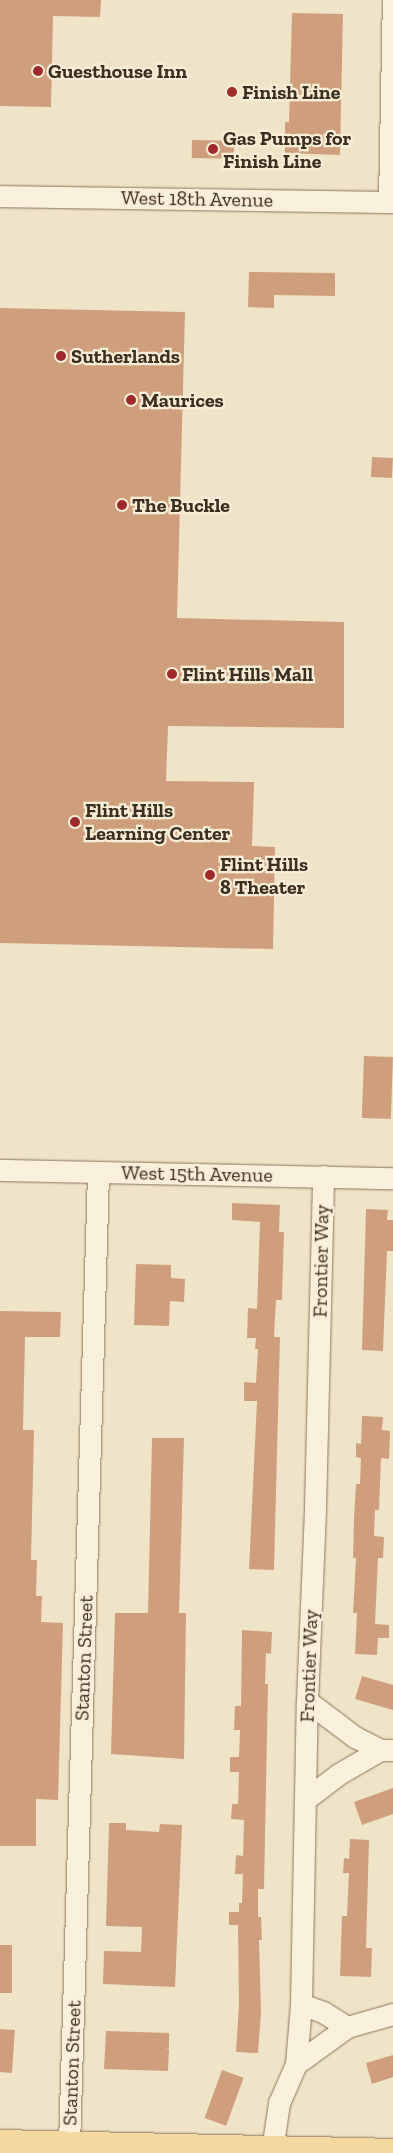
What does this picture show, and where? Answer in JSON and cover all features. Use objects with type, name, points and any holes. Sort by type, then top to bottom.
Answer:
[{"type":"main road","points":[[0,2143],[393,2152]]},
{"type":"street","points":[[391,202],[393,0]]},
{"type":"street","name":"West 18th Avenue","points":[[0,196],[391,202]]},
{"type":"street","name":"West 15th Avenue","points":[[0,1170],[393,1178]]},
{"type":"street","name":"Stanton Street","points":[[69,2145],[98,1172]]},
{"type":"street","name":"Frontier Way","points":[[272,2150],[279,2103],[296,2064],[301,2004],[307,1798],[307,1701],[315,1509],[323,1176]]},
{"type":"street","points":[[307,1701],[355,1737],[387,1750]]},
{"type":"street","points":[[307,1798],[337,1775],[387,1750]]},
{"type":"street","points":[[301,2004],[323,2012],[348,2028]]},
{"type":"street","points":[[296,2064],[348,2028],[393,2014]]},
{"type":"building","points":[[0,0],[101,0],[100,17],[53,16],[51,107],[0,106]]},
{"type":"building","points":[[292,13],[343,14],[340,155],[285,153],[285,122],[289,122]]},
{"type":"building","name":"Gas Pumps for Finish Line","points":[[192,140],[234,141],[234,159],[192,158]]},
{"type":"building","points":[[249,272],[335,273],[335,296],[274,295],[274,308],[248,307]]},
{"type":"building","name":"Flint Hills Mall","points":[[0,308],[185,312],[177,618],[344,622],[344,728],[168,726],[166,781],[254,782],[252,846],[275,847],[273,949],[0,943]]},
{"type":"building","points":[[372,457],[393,458],[392,478],[371,477]]},
{"type":"building","points":[[364,1056],[393,1057],[391,1119],[362,1118]]},
{"type":"building","points":[[232,1203],[280,1205],[279,1232],[284,1232],[282,1300],[276,1300],[274,1337],[280,1337],[274,1570],[249,1569],[257,1401],[244,1401],[244,1382],[256,1383],[258,1349],[255,1349],[256,1338],[247,1338],[248,1308],[257,1309],[260,1222],[232,1220]]},
{"type":"building","points":[[366,1209],[388,1210],[387,1220],[393,1220],[393,1251],[387,1251],[383,1351],[362,1350]]},
{"type":"building","points":[[136,1264],[171,1265],[171,1278],[185,1279],[184,1302],[170,1301],[169,1326],[134,1325]]},
{"type":"building","points":[[0,1311],[61,1312],[60,1337],[25,1337],[23,1430],[34,1430],[31,1560],[37,1560],[36,1596],[42,1596],[41,1622],[63,1623],[58,1800],[36,1799],[36,1846],[0,1846]]},
{"type":"building","points":[[362,1416],[383,1417],[382,1430],[390,1431],[389,1459],[381,1458],[379,1510],[375,1510],[374,1536],[384,1537],[383,1558],[378,1558],[375,1624],[389,1625],[389,1638],[378,1638],[377,1655],[355,1654],[357,1613],[353,1613],[356,1558],[353,1558],[354,1518],[356,1484],[360,1484],[361,1458],[356,1457],[356,1443],[361,1444]]},
{"type":"building","points":[[152,1438],[184,1438],[179,1613],[186,1613],[184,1759],[111,1754],[115,1613],[148,1613]]},
{"type":"building","points":[[242,1630],[272,1632],[271,1654],[266,1653],[265,1684],[268,1684],[264,1889],[258,1889],[258,1917],[261,1917],[262,1940],[259,1940],[261,2012],[258,2053],[236,2052],[239,2004],[238,1925],[229,1925],[229,1912],[239,1912],[239,1903],[242,1903],[243,1874],[235,1874],[236,1855],[243,1856],[244,1820],[231,1819],[232,1804],[238,1804],[239,1772],[230,1772],[230,1757],[239,1757],[240,1730],[234,1730],[235,1706],[241,1706]]},
{"type":"building","points":[[362,1676],[393,1685],[393,1710],[355,1699]]},
{"type":"building","points":[[393,1788],[393,1814],[362,1825],[354,1802]]},
{"type":"building","points":[[109,1823],[126,1823],[126,1830],[159,1832],[160,1824],[182,1825],[175,1987],[103,1984],[104,1951],[141,1952],[142,1927],[106,1926]]},
{"type":"building","points":[[350,1839],[369,1840],[366,1948],[372,1948],[371,1977],[340,1976],[342,1916],[347,1916],[349,1873],[343,1873],[344,1858],[349,1859]]},
{"type":"building","points":[[0,1945],[12,1945],[12,1993],[0,1993]]},
{"type":"building","points":[[0,2029],[15,2030],[12,2073],[0,2072]]},
{"type":"building","points":[[106,2031],[169,2033],[169,2048],[166,2048],[169,2049],[168,2071],[104,2069]]},
{"type":"building","points":[[393,2055],[393,2077],[372,2084],[366,2063]]},
{"type":"building","points":[[222,2070],[244,2078],[226,2126],[205,2118]]},
{"type":"place","name":"Guesthouse Inn","points":[[38,71]]},
{"type":"place","name":"Finish Line","points":[[232,92]]},
{"type":"place","name":"Gas Pumps for Finish Line","points":[[213,149]]},
{"type":"place","name":"Sutherlands","points":[[61,356]]},
{"type":"place","name":"Maurices","points":[[131,400]]},
{"type":"place","name":"The Buckle","points":[[122,505]]},
{"type":"place","name":"Flint Hills Mall","points":[[172,674]]},
{"type":"place","name":"Flint Hills Learning Center","points":[[75,822]]},
{"type":"place","name":"Flint Hills 8 Theater","points":[[210,875]]}]
